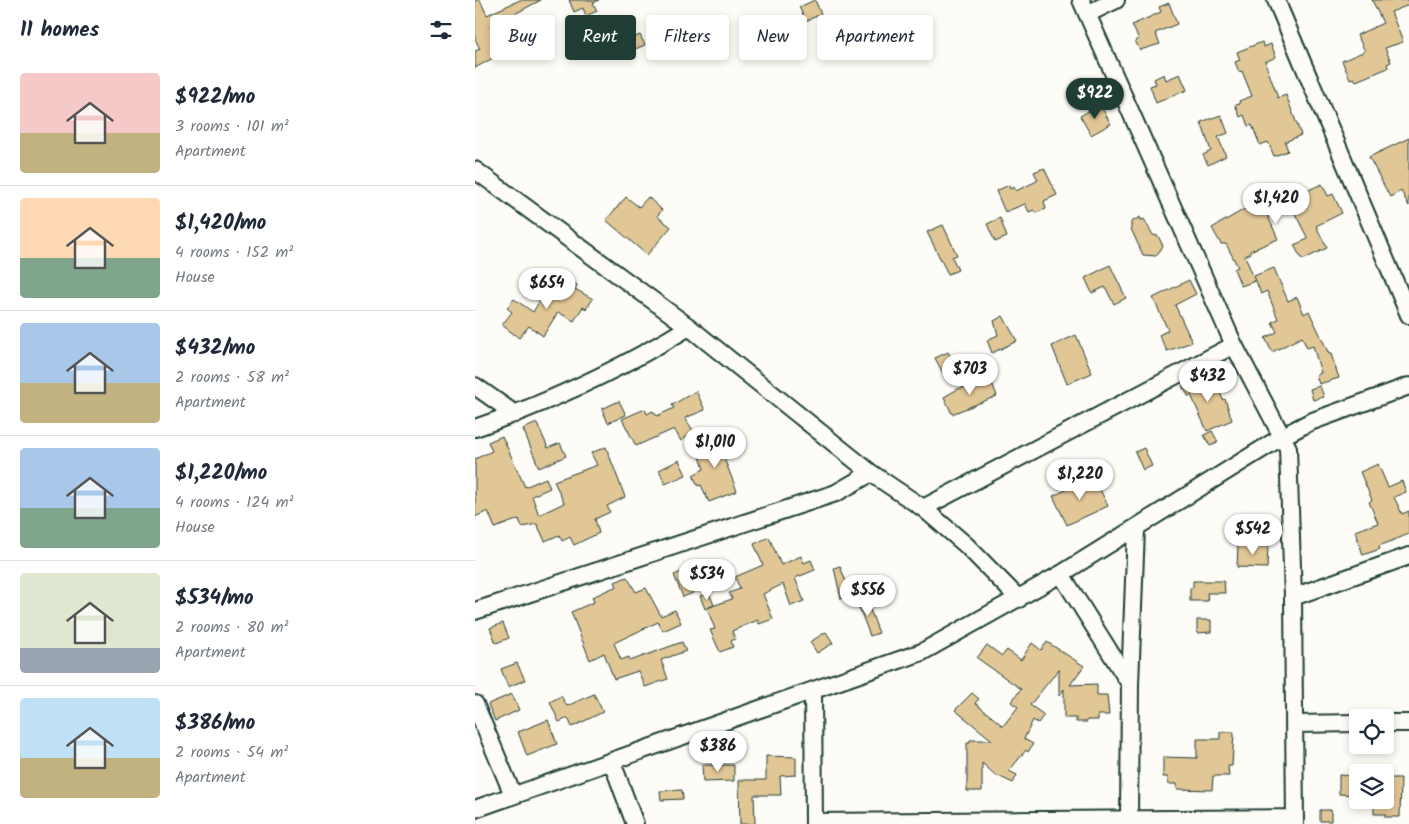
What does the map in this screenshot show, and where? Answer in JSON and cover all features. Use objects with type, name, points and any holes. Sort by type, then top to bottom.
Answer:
[{"type":"street","points":[[813,691],[814,823],[1129,819],[1295,821],[1293,597],[1290,459],[1287,444],[1234,345],[1084,7],[1116,0]]},
{"type":"street","points":[[1276,0],[1409,315]]},
{"type":"street","points":[[475,170],[689,327],[871,473],[923,508],[966,545],[1019,599]]},
{"type":"street","points":[[475,428],[515,414],[609,373],[646,354],[689,327]]},
{"type":"street","points":[[923,508],[1234,345]]},
{"type":"street","points":[[475,386],[515,414]]},
{"type":"street","points":[[475,808],[612,762],[922,652],[1061,574],[1283,436],[1310,422],[1409,386]]},
{"type":"street","points":[[475,611],[836,492],[871,473]]},
{"type":"street","points":[[1129,819],[1136,529]]},
{"type":"street","points":[[1293,597],[1409,556]]},
{"type":"street","points":[[1061,574],[1131,684]]},
{"type":"street","points":[[475,704],[513,796]]},
{"type":"street","points":[[1294,724],[1349,723]]},
{"type":"street","points":[[1394,723],[1409,723]]},
{"type":"street","points":[[612,762],[635,824]]},
{"type":"building","points":[[475,0],[480,0],[487,15],[520,0],[541,0],[513,15],[490,15],[490,60],[475,68],[475,51],[480,49],[475,39]]},
{"type":"building","points":[[569,0],[599,0],[593,3],[597,11],[588,15],[586,15],[583,8],[574,12]]},
{"type":"building","points":[[815,0],[821,14],[807,21],[807,15],[803,15],[799,7]]},
{"type":"building","points":[[1372,0],[1409,0],[1409,5],[1391,12],[1403,42],[1385,48],[1391,62],[1387,64],[1388,68],[1356,81],[1354,78],[1350,79],[1342,61],[1365,51],[1357,35],[1383,23]]},
{"type":"building","points":[[1169,3],[1177,24],[1155,33],[1160,44],[1140,50],[1135,41],[1139,39],[1132,25],[1161,12],[1159,7]]},
{"type":"building","points":[[640,35],[645,45],[636,49],[636,37]]},
{"type":"building","points":[[1262,42],[1264,47],[1271,44],[1276,57],[1265,62],[1278,98],[1286,95],[1301,135],[1285,142],[1288,151],[1274,156],[1268,142],[1260,145],[1252,125],[1248,126],[1244,115],[1240,117],[1235,105],[1240,104],[1239,101],[1252,96],[1242,71],[1239,72],[1235,62],[1240,60],[1237,52]]},
{"type":"building","points":[[1164,74],[1166,80],[1180,74],[1187,90],[1156,103],[1150,86],[1156,84],[1154,79]]},
{"type":"building","points":[[1100,105],[1111,124],[1091,135],[1080,116]]},
{"type":"building","points":[[1221,115],[1228,133],[1218,137],[1226,156],[1208,165],[1203,155],[1211,151],[1201,122]]},
{"type":"building","points":[[1409,138],[1409,206],[1401,191],[1390,197],[1369,157]]},
{"type":"building","points":[[1044,168],[1057,195],[1044,201],[1046,209],[1036,213],[1034,210],[1029,212],[1025,204],[1005,212],[996,191],[1009,185],[1010,189],[1014,187],[1016,191],[1035,182],[1038,180],[1034,172]]},
{"type":"building","points":[[1290,184],[1295,196],[1322,184],[1328,196],[1333,194],[1342,213],[1316,226],[1327,248],[1302,260],[1294,245],[1308,239],[1290,204],[1267,214],[1278,239],[1250,251],[1251,253],[1245,256],[1255,281],[1241,286],[1234,269],[1238,267],[1226,244],[1221,244],[1212,228],[1250,206],[1272,197],[1270,192]]},
{"type":"building","points":[[626,197],[639,207],[648,197],[662,210],[657,216],[671,227],[647,255],[606,220]]},
{"type":"building","points":[[1140,217],[1141,220],[1144,219],[1153,235],[1158,236],[1163,246],[1156,256],[1143,255],[1131,229],[1131,222]]},
{"type":"building","points":[[1000,218],[1007,237],[995,242],[987,224]]},
{"type":"building","points":[[943,225],[957,255],[952,257],[958,270],[948,274],[927,232]]},
{"type":"building","points":[[1110,265],[1126,298],[1114,304],[1105,287],[1092,293],[1085,278]]},
{"type":"building","points":[[1274,268],[1288,301],[1297,297],[1304,314],[1309,311],[1329,354],[1331,354],[1339,378],[1319,384],[1316,375],[1321,373],[1313,346],[1307,348],[1302,337],[1272,352],[1265,338],[1277,332],[1272,322],[1278,319],[1267,291],[1261,294],[1254,276]]},
{"type":"building","points":[[565,278],[577,285],[575,289],[593,299],[586,309],[583,307],[574,321],[558,312],[543,336],[529,326],[519,338],[502,325],[512,312],[507,308],[514,299],[533,312],[548,287],[557,292]]},
{"type":"building","points":[[1189,280],[1196,294],[1175,305],[1192,342],[1167,351],[1159,335],[1168,330],[1153,298]]},
{"type":"building","points":[[1003,316],[1017,341],[992,353],[987,340],[998,335],[994,321]]},
{"type":"building","points":[[1076,335],[1092,373],[1067,384],[1052,346]]},
{"type":"building","points":[[948,352],[957,368],[944,375],[935,358]]},
{"type":"building","points":[[1203,376],[1211,388],[1217,386],[1223,400],[1225,399],[1232,420],[1207,431],[1191,395],[1189,397],[1182,386]]},
{"type":"building","points":[[991,380],[997,396],[952,414],[944,397],[958,389]]},
{"type":"building","points":[[1320,386],[1324,397],[1313,400],[1310,389]]},
{"type":"building","points":[[696,391],[705,410],[685,418],[694,432],[681,441],[674,429],[636,446],[622,419],[645,409],[647,414],[653,411],[657,416],[674,408],[672,405]]},
{"type":"building","points":[[619,401],[626,415],[608,423],[602,409]]},
{"type":"building","points":[[537,423],[548,448],[560,443],[566,456],[539,468],[523,429]]},
{"type":"building","points":[[1212,431],[1218,442],[1210,446],[1204,435]]},
{"type":"building","points":[[726,433],[730,442],[720,448],[737,491],[709,502],[701,485],[698,486],[693,475],[704,469],[696,444]]},
{"type":"building","points":[[502,436],[525,487],[546,478],[550,488],[532,496],[539,515],[564,503],[554,481],[597,465],[591,453],[606,447],[625,497],[607,506],[610,512],[595,519],[599,533],[574,545],[570,537],[562,541],[559,535],[545,541],[537,524],[522,527],[519,519],[495,528],[488,511],[475,517],[475,459],[492,451],[488,442]]},
{"type":"building","points":[[1144,448],[1152,466],[1143,470],[1135,452]]},
{"type":"building","points":[[679,460],[686,475],[665,484],[659,470]]},
{"type":"building","points":[[1378,464],[1388,487],[1402,481],[1406,492],[1394,497],[1402,514],[1409,511],[1409,534],[1379,546],[1380,549],[1363,555],[1355,531],[1378,523],[1369,502],[1372,500],[1360,472]]},
{"type":"building","points":[[1094,477],[1108,506],[1067,525],[1053,496]]},
{"type":"building","points":[[769,537],[781,565],[801,556],[804,563],[811,560],[815,570],[795,578],[804,601],[791,606],[783,584],[763,594],[773,619],[759,624],[758,620],[732,631],[735,639],[731,641],[733,647],[720,652],[710,630],[715,629],[707,608],[732,599],[729,593],[740,589],[735,577],[763,565],[754,544]]},
{"type":"building","points":[[1238,545],[1268,546],[1267,568],[1237,567]]},
{"type":"building","points":[[840,566],[851,595],[841,599],[834,568]]},
{"type":"building","points":[[684,571],[693,593],[683,597],[674,575]]},
{"type":"building","points":[[627,577],[636,592],[646,588],[661,616],[675,610],[681,623],[663,631],[658,622],[614,643],[621,660],[629,657],[630,661],[682,642],[686,651],[661,660],[668,679],[645,687],[638,671],[614,679],[604,653],[590,660],[571,612],[594,602],[592,597],[617,586],[615,582]]},
{"type":"building","points":[[1193,581],[1224,581],[1225,593],[1207,593],[1208,601],[1190,601],[1190,588],[1193,588]]},
{"type":"building","points":[[709,593],[714,605],[705,609],[700,596]]},
{"type":"building","points":[[866,599],[879,633],[870,636],[857,602]]},
{"type":"building","points":[[1197,620],[1211,620],[1211,632],[1197,633]]},
{"type":"building","points":[[503,623],[509,638],[496,643],[490,628]]},
{"type":"building","points":[[826,632],[833,643],[817,653],[810,642]]},
{"type":"building","points":[[1047,642],[1084,666],[1070,685],[1097,684],[1097,695],[1107,695],[1109,715],[1098,715],[1098,720],[1087,720],[1087,722],[1076,722],[1076,718],[1064,718],[1064,689],[1059,696],[1059,669],[1030,705],[1044,715],[1038,723],[1033,720],[1024,739],[1033,744],[1028,752],[1026,750],[1009,771],[1017,775],[1013,783],[994,774],[982,763],[982,791],[967,791],[967,743],[970,743],[970,740],[992,740],[955,710],[972,693],[979,699],[975,703],[1003,726],[1018,707],[1011,702],[1021,689],[977,658],[987,645],[1002,656],[1007,650],[1021,660],[1032,643],[1041,650]]},
{"type":"building","points":[[517,663],[525,680],[508,687],[501,669]]},
{"type":"building","points":[[512,694],[519,710],[495,721],[488,704]]},
{"type":"building","points":[[594,694],[603,712],[572,727],[568,718],[559,722],[550,702],[561,696],[567,706]]},
{"type":"building","points":[[548,720],[557,744],[527,756],[518,732]]},
{"type":"building","points":[[1220,732],[1234,732],[1232,766],[1228,766],[1229,776],[1213,776],[1212,790],[1177,789],[1177,784],[1168,784],[1168,777],[1163,777],[1163,757],[1197,758],[1197,739],[1220,739]]},
{"type":"building","points":[[766,756],[796,757],[796,775],[780,776],[781,795],[754,795],[755,824],[740,824],[739,780],[766,780]]},
{"type":"building","points":[[702,765],[734,765],[734,781],[703,782]]},
{"type":"building","points":[[1339,775],[1349,776],[1349,795],[1339,794]]},
{"type":"building","points":[[1394,778],[1401,778],[1400,817],[1385,817],[1385,814],[1374,814],[1374,809],[1394,809]]},
{"type":"building","points":[[682,790],[683,799],[661,800],[660,791]]},
{"type":"building","points":[[1320,810],[1331,810],[1331,821],[1320,821]]}]
